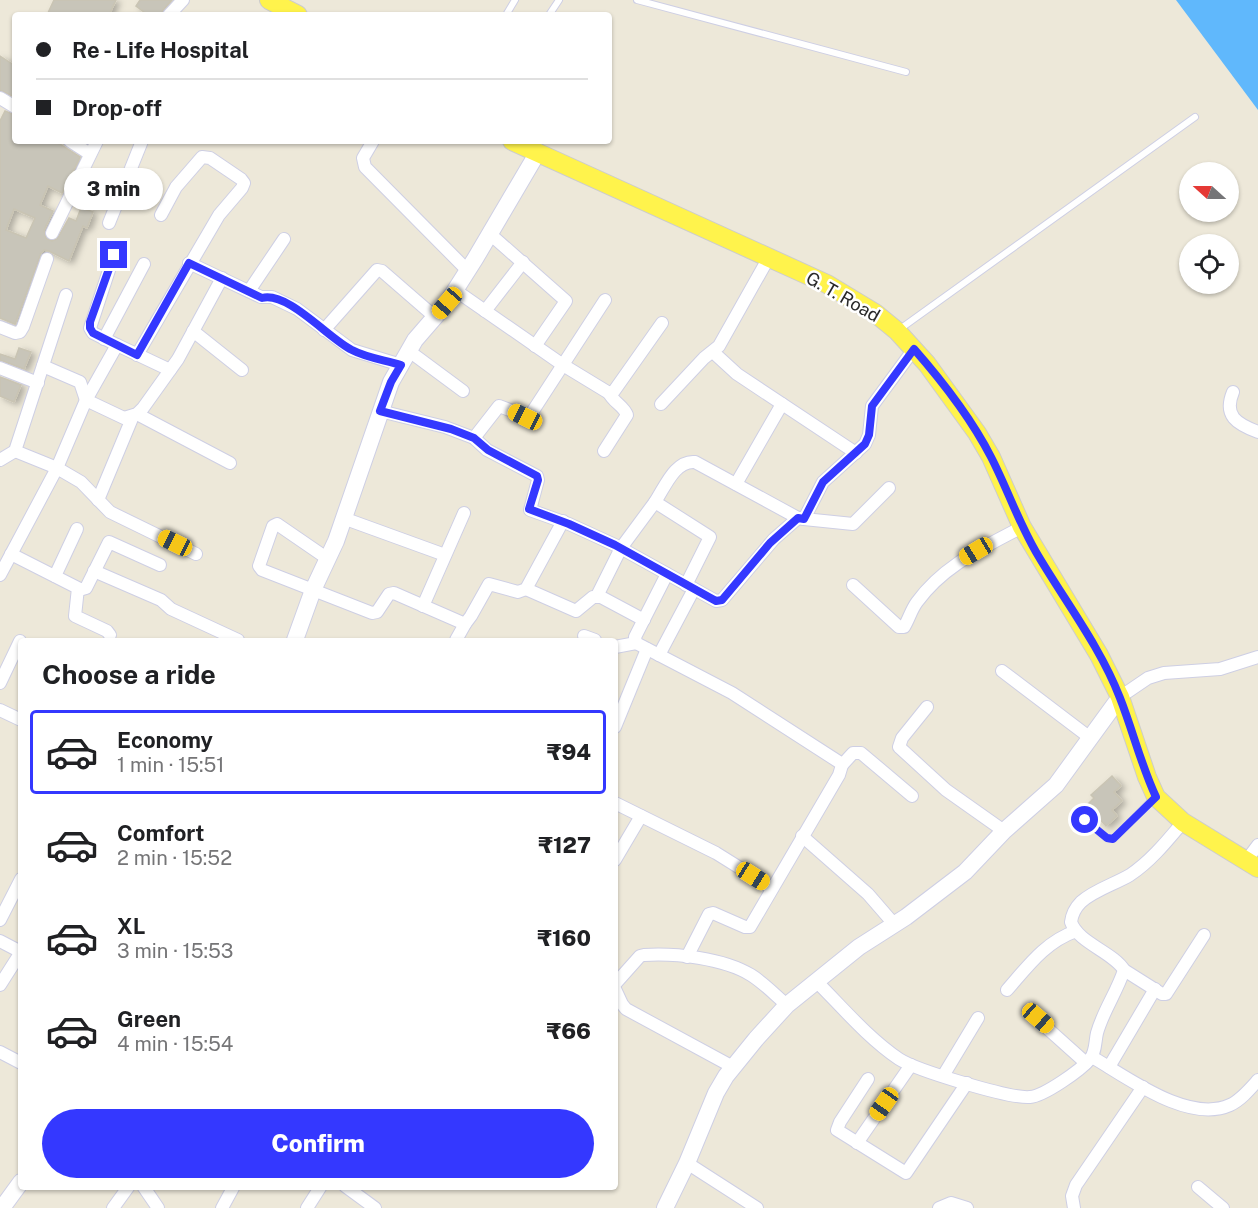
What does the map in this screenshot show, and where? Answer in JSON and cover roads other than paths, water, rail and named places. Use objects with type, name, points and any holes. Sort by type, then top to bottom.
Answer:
[{"type":"main road","points":[[269,0],[292,12]]},
{"type":"main road","name":"G. T. Road","points":[[519,144],[827,284],[875,313],[897,331],[948,391],[991,457],[1022,527],[1099,655],[1120,697],[1156,797],[1183,822],[1252,865]]},
{"type":"street","points":[[172,12],[183,0]]},
{"type":"street","points":[[75,144],[90,154]]},
{"type":"street","points":[[52,233],[95,144]]},
{"type":"street","points":[[109,223],[141,144]]},
{"type":"street","points":[[371,144],[363,159],[365,167],[468,271]]},
{"type":"street","points":[[296,638],[313,590],[328,559],[391,382],[415,340],[435,317],[468,271],[538,152]]},
{"type":"street","points":[[137,355],[189,263],[219,215],[242,188],[243,181],[210,158],[202,157],[176,187],[161,215]]},
{"type":"street","points":[[490,234],[566,301],[535,346]]},
{"type":"street","points":[[249,291],[284,239]]},
{"type":"street","points":[[114,255],[90,322],[90,330],[170,370]]},
{"type":"street","points":[[0,327],[15,333],[20,332],[47,259]]},
{"type":"street","points":[[662,404],[704,358],[719,346],[768,259]]},
{"type":"street","points":[[485,311],[523,262]]},
{"type":"street","points":[[189,263],[262,298],[270,296],[302,312],[352,350],[405,358],[463,391]]},
{"type":"street","points":[[104,339],[144,264]]},
{"type":"street","points":[[324,330],[377,270],[382,271],[435,317]]},
{"type":"street","points":[[98,500],[135,415],[170,370],[222,278]]},
{"type":"street","points":[[455,290],[563,365],[609,393],[627,415],[604,452]]},
{"type":"street","points":[[0,460],[15,450],[66,295]]},
{"type":"street","points":[[474,438],[499,406],[504,406],[525,417],[531,416],[604,300]]},
{"type":"street","points":[[609,393],[614,391],[662,323]]},
{"type":"street","points":[[193,331],[242,370]]},
{"type":"street","points":[[0,575],[57,468],[86,400],[117,345]]},
{"type":"street","points":[[380,411],[440,425],[474,438],[488,450],[537,476],[538,480],[529,509],[563,521],[621,548],[718,601],[722,600],[770,543],[801,519],[823,482],[856,453],[867,440],[872,406],[914,349]]},
{"type":"street","points":[[713,352],[737,374],[856,453]]},
{"type":"street","points":[[44,366],[80,382],[86,400],[122,418],[135,415],[230,463]]},
{"type":"street","points":[[0,368],[38,383]]},
{"type":"street","points":[[1233,392],[1228,402],[1229,410],[1235,420],[1244,427],[1258,432]]},
{"type":"street","points":[[736,484],[782,404]]},
{"type":"street","points":[[15,450],[57,468],[81,482],[110,512],[196,554]]},
{"type":"street","points":[[525,589],[576,611],[597,596],[621,548],[678,468],[688,461],[695,462],[801,519],[853,524],[889,488]]},
{"type":"street","points":[[655,502],[710,537],[659,655]]},
{"type":"street","points":[[423,606],[464,513]]},
{"type":"street","points":[[343,518],[445,555]]},
{"type":"street","points":[[457,638],[489,584],[518,592],[525,589],[563,521]]},
{"type":"street","points":[[328,559],[279,525],[273,526],[259,567],[372,614],[377,612],[391,593],[465,624]]},
{"type":"street","points":[[853,585],[899,627],[904,627],[917,602],[941,575],[976,551],[1022,527]]},
{"type":"street","points":[[55,576],[76,530]]},
{"type":"street","points":[[11,555],[79,590],[86,588],[110,542],[160,565]]},
{"type":"street","points":[[94,572],[161,600],[171,609],[234,638]]},
{"type":"street","points":[[636,643],[635,637],[667,574]]},
{"type":"street","points":[[79,590],[75,616],[107,631],[110,638]]},
{"type":"street","points":[[597,596],[644,620]]},
{"type":"street","points":[[636,643],[732,693],[842,765]]},
{"type":"street","points":[[618,651],[636,643]]},
{"type":"street","points":[[0,683],[18,645]]},
{"type":"street","points":[[618,720],[647,649]]},
{"type":"street","points":[[665,1208],[687,1163],[711,1102],[733,1067],[787,1005],[859,947],[965,872],[1004,831],[1056,785],[1120,697],[1156,675],[1174,671],[1220,669],[1258,657]]},
{"type":"street","points":[[1002,671],[1089,737]]},
{"type":"street","points":[[927,707],[902,738],[899,747],[946,790],[1004,831]]},
{"type":"street","points":[[0,710],[18,719]]},
{"type":"street","points":[[687,957],[709,914],[713,913],[749,927],[839,775],[842,765],[853,753],[861,753],[912,796]]},
{"type":"street","points":[[618,804],[716,853],[772,888]]},
{"type":"street","points":[[618,855],[641,816]]},
{"type":"street","points":[[1183,822],[1142,866],[1078,905],[1071,918],[1072,926],[1119,963],[1124,970],[1164,995],[1204,935]]},
{"type":"street","points":[[802,836],[868,894],[894,924]]},
{"type":"street","points":[[1252,865],[1258,845]]},
{"type":"street","points":[[0,920],[18,885]]},
{"type":"street","points":[[1007,990],[1045,947],[1054,940],[1076,931]]},
{"type":"street","points":[[0,941],[18,950]]},
{"type":"street","points":[[618,982],[640,956],[687,957],[744,971],[752,975],[787,1005]]},
{"type":"street","points":[[0,985],[18,957]]},
{"type":"street","points":[[816,981],[881,1045],[911,1065],[967,1083],[1029,1098],[1046,1092],[1089,1060],[1101,1023],[1124,970]]},
{"type":"street","points":[[1109,1067],[1155,989]]},
{"type":"street","points":[[618,995],[626,1009],[733,1067]]},
{"type":"street","points":[[1028,1011],[1089,1060],[1109,1067],[1178,1104],[1199,1109],[1216,1109],[1235,1102],[1258,1080]]},
{"type":"street","points":[[943,1076],[978,1018]]},
{"type":"street","points":[[0,1053],[18,1062]]},
{"type":"street","points":[[857,1143],[911,1065]]},
{"type":"street","points":[[868,1079],[837,1128],[839,1132],[907,1173],[967,1083]]},
{"type":"street","points":[[1074,1208],[1072,1196],[1076,1185],[1143,1087]]},
{"type":"street","points":[[687,1163],[757,1208]]},
{"type":"street","points":[[2,1208],[18,1186]]},
{"type":"street","points":[[1198,1187],[1223,1208]]},
{"type":"street","points":[[113,1208],[126,1190]]},
{"type":"street","points":[[146,1190],[158,1208]]},
{"type":"street","points":[[222,1208],[232,1190]]},
{"type":"street","points":[[308,1208],[319,1190]]},
{"type":"street","points":[[350,1190],[375,1208]]},
{"type":"street","points":[[939,1208],[951,1203],[967,1208]]},
{"type":"lane","points":[[637,0],[906,72]]},
{"type":"lane","points":[[897,331],[1195,117]]},
{"type":"lane","points":[[1085,820],[1107,838],[1113,839],[1156,797]]},
{"type":"water","points":[[1176,0],[1258,0],[1258,110]]}]
